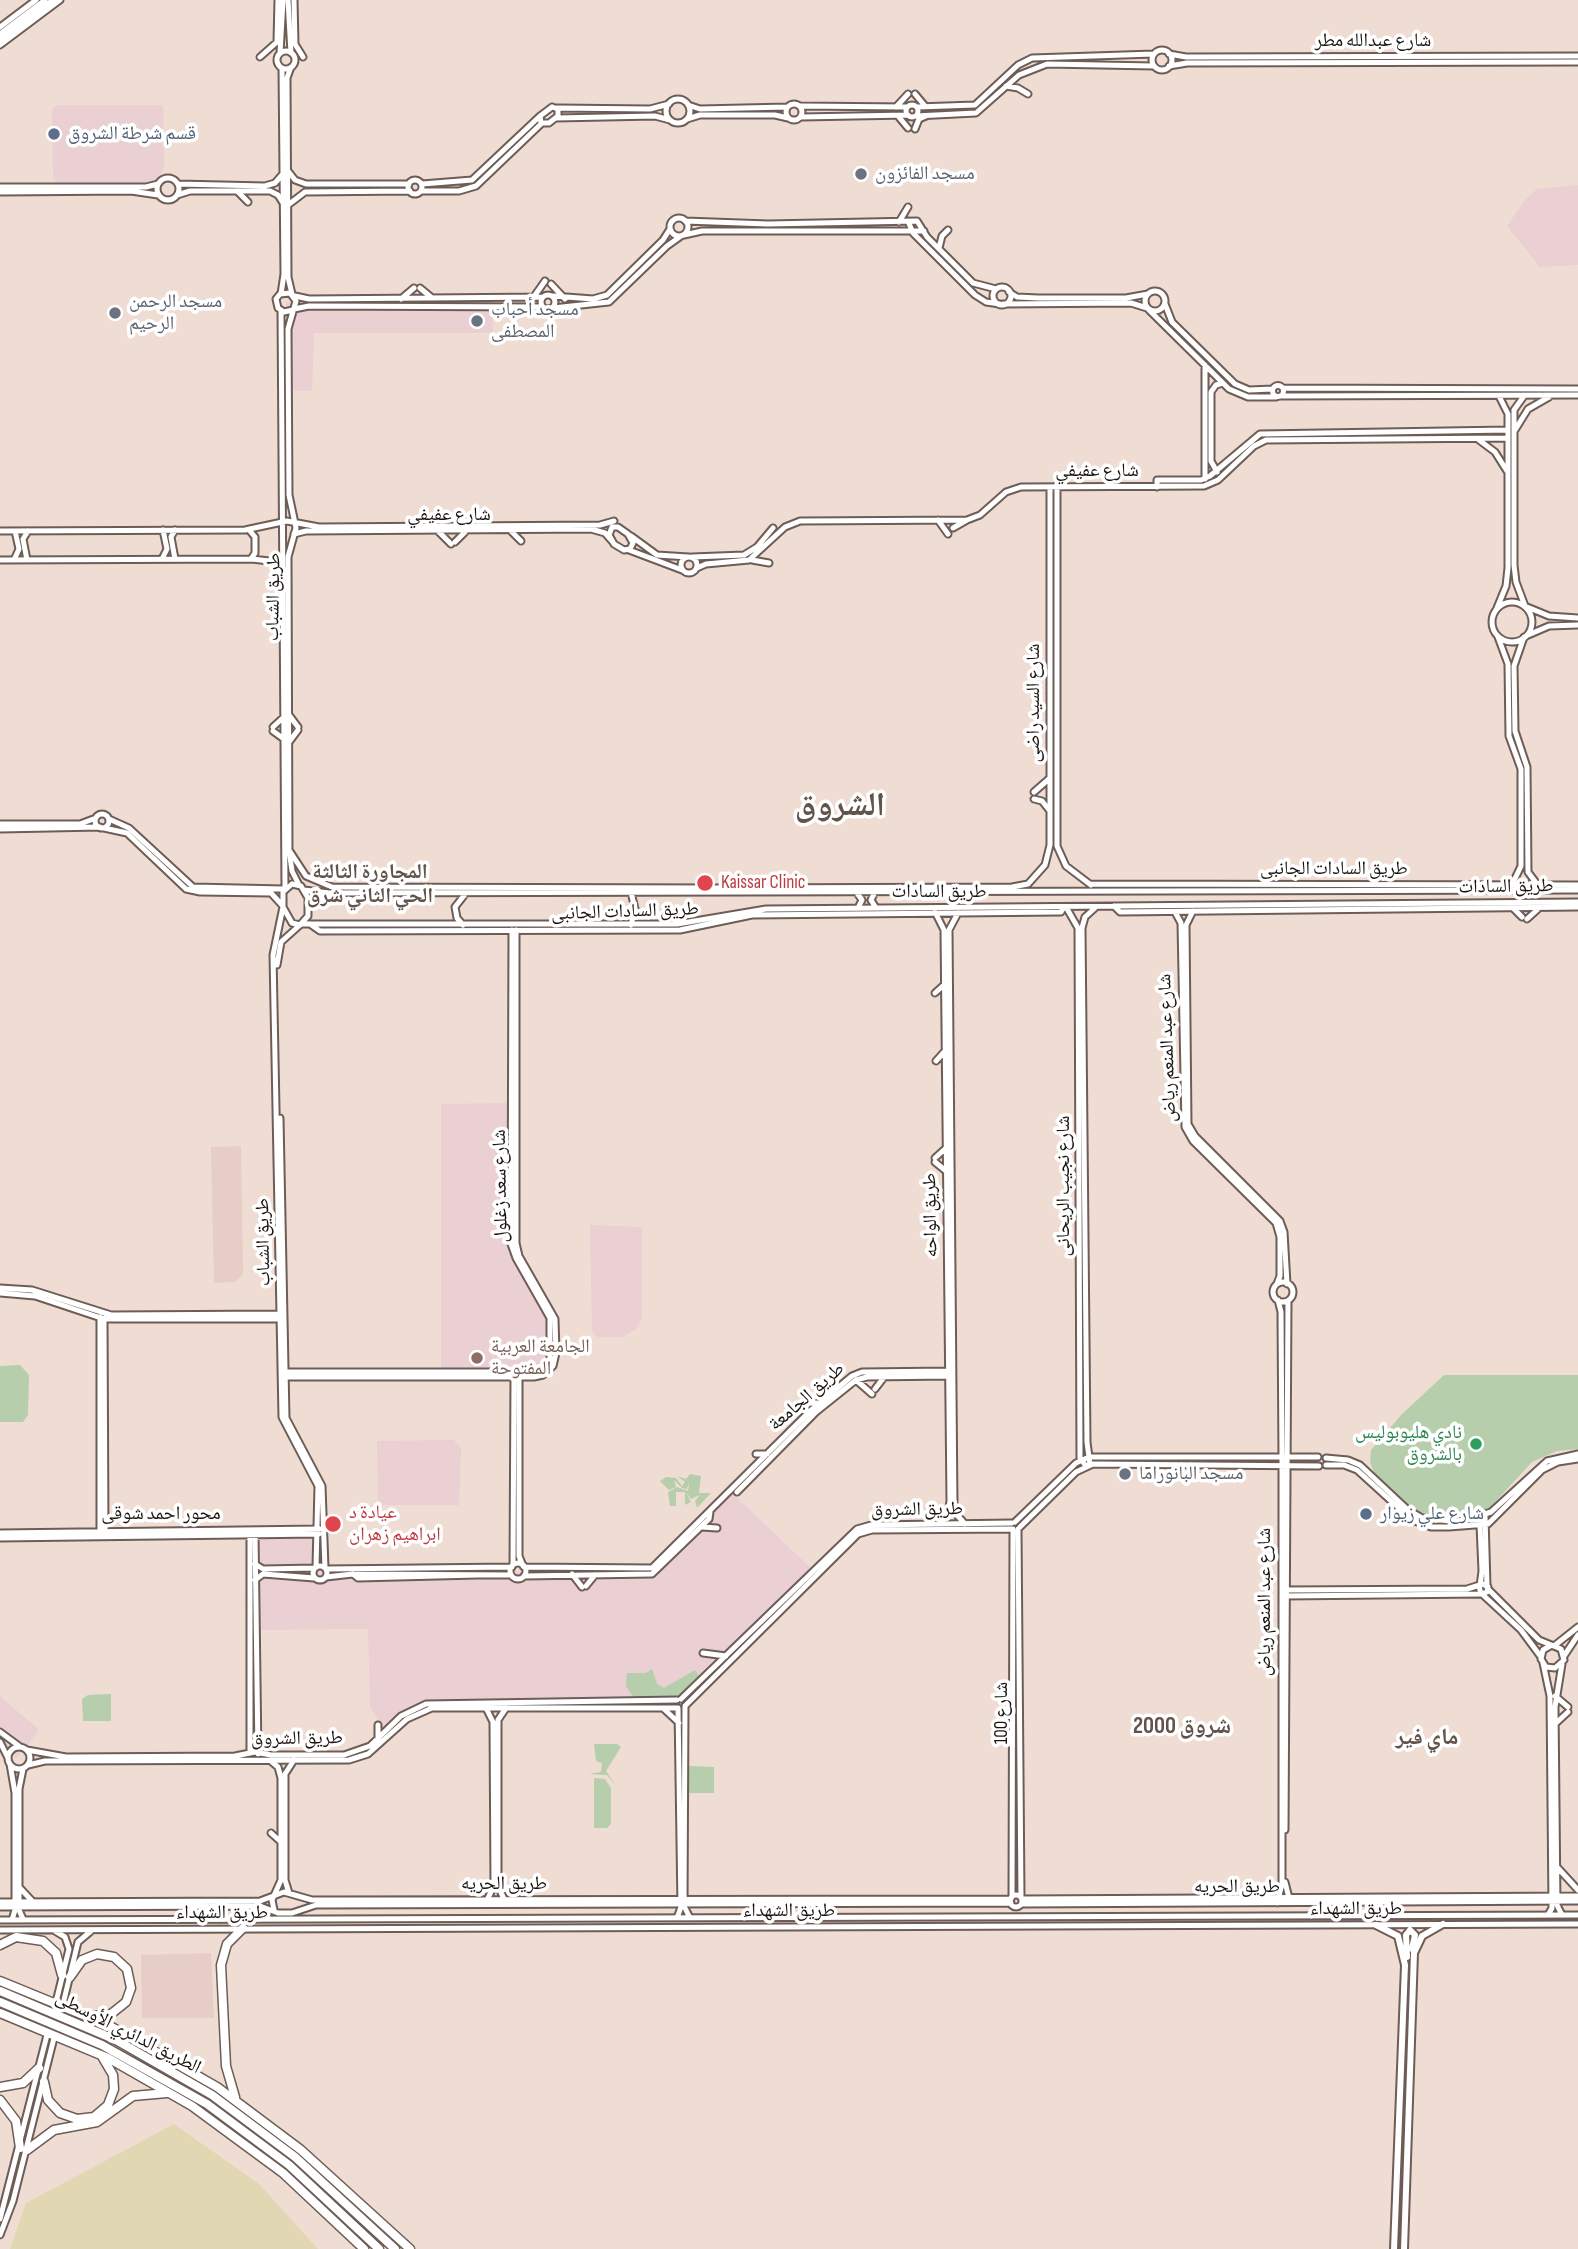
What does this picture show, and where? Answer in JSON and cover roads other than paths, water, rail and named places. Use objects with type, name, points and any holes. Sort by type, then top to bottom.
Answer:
[{"type":"highway","points":[[236,2100],[226,2066],[221,1965],[228,1944],[243,1928]]},
{"type":"highway","points":[[0,1944],[16,1937],[39,1939],[56,1953],[66,1976],[82,1960],[97,1954],[117,1959],[129,1973],[130,1993],[120,2009],[103,2016],[83,2014]]},
{"type":"highway","points":[[2,1980],[83,2014],[159,2052],[236,2100],[311,2159],[408,2249]]},
{"type":"highway","name":"الطريق الدائري الأوسطى","points":[[0,1991],[99,2032],[212,2095],[295,2157],[395,2249]]},
{"type":"highway","name":"الطريق الدائري الأوسطى","points":[[0,2002],[112,2049],[216,2110],[289,2165],[379,2249]]},
{"type":"highway","points":[[0,2012],[98,2054],[172,2094],[275,2166],[364,2249]]},
{"type":"highway","points":[[0,2018],[12,2017]]},
{"type":"highway","points":[[44,2082],[48,2100],[60,2113],[81,2120],[98,2115],[110,2102],[114,2084],[109,2066],[98,2054]]},
{"type":"highway","points":[[0,2087],[23,2083],[39,2068]]},
{"type":"highway","points":[[0,2099],[16,2121],[23,2149],[54,2130],[97,2122],[133,2096],[149,2092],[172,2094]]},
{"type":"main road","points":[[1413,1958],[1422,1936],[1443,1924]]},
{"type":"main road","points":[[1376,1925],[1398,1936],[1405,1965]]},
{"type":"main road","points":[[1394,2249],[1405,1965],[1408,1953],[1406,1935],[1410,1930],[1415,1933],[1404,2249]]},
{"type":"street","points":[[0,27],[36,2],[46,0]]},
{"type":"street","points":[[0,37],[53,0]]},
{"type":"street","points":[[0,45],[60,0]]},
{"type":"street","points":[[295,0],[295,44],[303,57]]},
{"type":"street","points":[[0,37],[36,2]]},
{"type":"street","points":[[282,3],[291,53],[295,61],[288,78],[286,172],[288,280],[296,304],[293,310]]},
{"type":"street","points":[[282,3],[280,53],[277,60],[282,68],[286,172],[311,188],[339,191],[410,188]]},
{"type":"street","points":[[260,57],[277,43],[282,3]]},
{"type":"street","points":[[531,129],[571,112],[656,108],[679,99],[705,112],[775,115],[795,121],[801,117],[892,111],[908,107],[976,113],[1025,61],[1139,60],[1160,50],[1169,54],[1169,66],[1160,70],[1139,60]]},
{"type":"street","points":[[280,53],[291,53]]},
{"type":"street","points":[[1154,54],[1154,66]]},
{"type":"street","name":"شارع عبدالله مطر","points":[[1169,54],[1186,60],[1475,59],[1578,55]]},
{"type":"street","name":"شارع عبدالله مطر","points":[[1475,59],[1578,62]]},
{"type":"street","points":[[1006,83],[1050,60]]},
{"type":"street","name":"شارع عبدالله مطر","points":[[1169,66],[1186,60]]},
{"type":"street","points":[[282,68],[291,67]]},
{"type":"street","points":[[1006,83],[1028,94]]},
{"type":"street","points":[[892,111],[911,94],[931,111]]},
{"type":"street","points":[[669,104],[667,112],[670,120]]},
{"type":"street","points":[[286,204],[311,188],[339,184],[410,188],[415,194],[421,188],[474,188],[550,108],[571,112],[655,116],[680,123],[705,112],[787,107],[792,104],[892,111],[916,116],[931,111]]},
{"type":"street","points":[[687,119],[688,105]]},
{"type":"street","points":[[800,106],[801,117]]},
{"type":"street","points":[[787,107],[788,118]]},
{"type":"street","points":[[908,107],[908,115]]},
{"type":"street","points":[[916,107],[916,116]]},
{"type":"street","points":[[556,118],[559,113],[557,108]]},
{"type":"street","points":[[655,116],[656,108]]},
{"type":"street","points":[[892,111],[911,128],[931,111]]},
{"type":"street","points":[[540,116],[542,124]]},
{"type":"street","points":[[236,191],[250,201],[286,172]]},
{"type":"street","points":[[58,189],[158,184],[166,177],[178,184],[264,189],[275,193],[286,204],[284,279],[276,304],[281,312],[309,303],[525,302],[553,308],[607,295],[663,240],[676,219],[702,228]]},
{"type":"street","points":[[410,188],[415,180],[421,188]]},
{"type":"street","points":[[158,184],[158,195]]},
{"type":"street","points":[[177,195],[178,184]]},
{"type":"street","points":[[339,184],[339,191]]},
{"type":"street","points":[[0,189],[131,191],[158,195],[167,200],[190,191],[264,189]]},
{"type":"street","points":[[896,223],[908,207]]},
{"type":"street","points":[[683,235],[688,227],[685,221]]},
{"type":"street","points":[[908,221],[913,233],[968,284],[1004,288],[1017,297],[1038,301]]},
{"type":"street","points":[[525,302],[553,296],[573,303],[600,305],[613,300],[667,246],[683,235],[702,228],[833,227],[921,222],[924,231],[982,300],[1002,304],[1038,301],[1126,301],[1159,291],[1165,304],[1168,322],[1223,383],[1238,394],[1260,393],[1278,386],[1297,393]]},
{"type":"street","points":[[833,227],[913,233],[924,231]]},
{"type":"street","points":[[670,229],[673,234],[683,235]]},
{"type":"street","points":[[939,248],[940,240],[948,230]]},
{"type":"street","points":[[533,299],[548,282],[565,299]]},
{"type":"street","points":[[393,303],[417,288],[438,302]]},
{"type":"street","points":[[996,289],[993,298],[1002,304]]},
{"type":"street","points":[[1002,304],[1009,300],[1009,292]]},
{"type":"street","points":[[1148,293],[1144,302],[1148,309]]},
{"type":"street","points":[[281,294],[293,295],[309,303]]},
{"type":"street","points":[[553,296],[553,308]]},
{"type":"street","points":[[542,307],[543,297]]},
{"type":"street","points":[[401,299],[438,302]]},
{"type":"street","points":[[1126,301],[1148,309],[1168,322],[1235,384],[1260,393],[1279,396],[1297,393],[1578,389]]},
{"type":"street","points":[[1148,309],[1160,310],[1165,304]]},
{"type":"street","name":"طريق الشباب","points":[[282,1317],[273,955],[285,888],[288,558],[295,534],[289,495],[288,329],[293,310]]},
{"type":"street","name":"طريق الشباب","points":[[281,312],[287,715]]},
{"type":"street","points":[[1205,365],[1205,479]]},
{"type":"street","points":[[1217,472],[1211,461],[1211,392],[1216,385],[1223,383]]},
{"type":"street","points":[[1279,396],[1283,388]]},
{"type":"street","points":[[1273,389],[1279,396]]},
{"type":"street","points":[[1454,392],[1499,396],[1578,395]]},
{"type":"street","points":[[1499,396],[1511,414]]},
{"type":"street","points":[[1512,885],[1521,870],[1524,842],[1525,760],[1515,735],[1508,664],[1492,622],[1508,577],[1511,414],[1524,396]]},
{"type":"street","points":[[1508,472],[1508,438],[1511,432],[1528,409],[1552,396]]},
{"type":"street","name":"شارع عفيفي","points":[[953,528],[980,515],[1012,489],[1209,485],[1254,437],[1269,433],[1511,432]]},
{"type":"street","points":[[1476,438],[1495,452],[1511,480],[1514,571],[1532,620],[1514,666],[1512,709]]},
{"type":"street","name":"شارع عفيفي","points":[[1160,484],[1205,479],[1258,443],[1271,439],[1508,438]]},
{"type":"street","points":[[1039,487],[1050,498]]},
{"type":"street","name":"شارع السيد راضى","points":[[1048,856],[1050,498],[1053,487]]},
{"type":"street","name":"شارع السيد راضى","points":[[1053,487],[1057,501],[1058,853]]},
{"type":"street","points":[[1057,501],[1067,487]]},
{"type":"street","points":[[749,561],[790,524],[803,520],[967,520]]},
{"type":"street","points":[[938,520],[947,534]]},
{"type":"street","name":"شارع عفيفي","points":[[0,531],[102,528],[248,530],[284,522],[305,528],[611,525]]},
{"type":"street","points":[[612,541],[609,533],[611,525],[660,556],[744,555],[755,549],[773,528]]},
{"type":"street","name":"شارع عفيفي","points":[[284,532],[295,534],[305,528]]},
{"type":"street","name":"شارع عفيفي","points":[[372,528],[436,531],[596,530],[622,549],[629,550]]},
{"type":"street","points":[[162,559],[167,549],[163,530]]},
{"type":"street","points":[[175,530],[171,537],[171,550],[175,559]]},
{"type":"street","points":[[248,530],[254,535],[255,553],[250,560]]},
{"type":"street","points":[[436,531],[453,543],[469,530]]},
{"type":"street","points":[[508,530],[522,541],[535,530]]},
{"type":"street","points":[[14,560],[19,549],[15,531]]},
{"type":"street","points":[[27,560],[23,539],[28,531]]},
{"type":"street","points":[[628,534],[633,544],[629,550],[641,552],[690,574],[706,564],[749,561],[769,564]]},
{"type":"street","points":[[641,552],[638,547],[642,544]]},
{"type":"street","points":[[690,557],[697,562],[697,568]]},
{"type":"street","points":[[682,570],[681,563],[690,557]]},
{"type":"street","points":[[0,560],[250,560],[269,561],[284,572]]},
{"type":"street","points":[[1497,608],[1509,601],[1549,616],[1578,618]]},
{"type":"street","points":[[1498,637],[1511,642],[1549,626],[1578,625]]},
{"type":"street","points":[[287,715],[298,729],[287,741],[273,729],[287,715]]},
{"type":"street","name":"طريق الشباب","points":[[287,741],[290,867],[302,887],[309,912],[301,925],[284,938],[277,957],[284,1424],[318,1486],[326,1577]]},
{"type":"street","points":[[1050,778],[1034,795],[1050,811]]},
{"type":"street","points":[[56,826],[86,823],[103,814],[129,828],[188,884],[213,890],[285,888]]},
{"type":"street","points":[[96,818],[102,827]]},
{"type":"street","points":[[102,827],[109,819]]},
{"type":"street","points":[[0,827],[102,827],[127,832],[186,889],[271,893],[283,906],[290,921],[301,925]]},
{"type":"street","points":[[1524,842],[1528,872],[1537,884]]},
{"type":"street","points":[[289,850],[306,876],[330,890],[405,886],[494,889]]},
{"type":"street","points":[[990,892],[1001,887],[1028,884],[1048,856],[1054,857],[1058,853],[1070,872],[1106,892]]},
{"type":"street","points":[[270,888],[285,872]]},
{"type":"street","name":"طريق السادات","points":[[285,888],[292,884],[330,890],[466,893],[494,889],[837,893],[1463,891],[1547,888],[1578,890]]},
{"type":"street","name":"طريق السادات الجانبى","points":[[1090,884],[1537,884],[1547,888],[1578,884]]},
{"type":"street","points":[[1443,885],[1453,891]]},
{"type":"street","points":[[405,886],[411,892]]},
{"type":"street","points":[[1260,886],[1267,891]]},
{"type":"street","points":[[1287,891],[1296,886]]},
{"type":"street","points":[[1463,891],[1471,886]]},
{"type":"street","points":[[683,887],[692,892]]},
{"type":"street","points":[[831,887],[837,893]]},
{"type":"street","name":"طريق السادات الجانبى","points":[[569,889],[1001,887]]},
{"type":"street","points":[[1217,891],[1224,898],[1218,905]]},
{"type":"street","points":[[1237,891],[1232,898],[1238,905]]},
{"type":"street","points":[[631,892],[635,909],[631,925]]},
{"type":"street","points":[[857,892],[862,900],[858,908]]},
{"type":"street","points":[[875,892],[870,900],[876,908]]},
{"type":"street","points":[[463,925],[455,910],[458,900],[466,893]]},
{"type":"street","name":"طريق السادات","points":[[301,925],[349,928],[490,924],[662,927],[755,910],[1256,904],[1470,906],[1578,902]]},
{"type":"street","points":[[1248,910],[1256,904]]},
{"type":"street","points":[[1273,904],[1284,910]]},
{"type":"street","points":[[1311,910],[1317,904]]},
{"type":"street","points":[[1080,928],[1089,912],[1098,906]]},
{"type":"street","name":"طريق السادات الجانبى","points":[[1114,906],[1120,912],[1470,906],[1578,907]]},
{"type":"street","name":"شارع عبد المنعم رياض","points":[[1167,906],[1174,911],[1183,925],[1188,1124],[1195,1136],[1231,1175],[1282,1225],[1282,1281]]},
{"type":"street","name":"طريق السادات الجانبى","points":[[349,928],[497,931],[662,927],[691,929],[757,915],[1061,912],[1065,907]]},
{"type":"street","name":"شارع نجيب الريحانى","points":[[1065,907],[1080,928],[1084,1396],[1084,1436],[1080,1460]]},
{"type":"street","points":[[929,908],[936,912]]},
{"type":"street","points":[[1511,908],[1524,918],[1542,908]]},
{"type":"street","name":"شارع عبد المنعم رياض","points":[[1183,925],[1193,911]]},
{"type":"street","name":"طريق الواحه","points":[[936,912],[947,932],[952,1501],[957,1515],[965,1524]]},
{"type":"street","name":"طريق الواحه","points":[[951,1427],[948,1389],[951,1373],[948,1359],[945,984],[947,932],[951,920],[958,913]]},
{"type":"street","points":[[716,923],[719,916]]},
{"type":"street","points":[[490,924],[497,931]]},
{"type":"street","points":[[537,930],[543,925]]},
{"type":"street","name":"شارع سعد زغلول","points":[[283,1374],[517,1377],[543,1375],[555,1362],[556,1324],[519,1256],[516,1243],[514,930]]},
{"type":"street","points":[[945,984],[934,994],[945,1004]]},
{"type":"street","points":[[945,1051],[936,1062],[946,1073]]},
{"type":"street","points":[[946,1148],[935,1160],[946,1171]]},
{"type":"street","points":[[1282,1281],[1293,1292],[1283,1304],[1273,1292],[1282,1281]]},
{"type":"street","points":[[0,1291],[32,1290],[102,1316]]},
{"type":"street","points":[[0,1291],[27,1294],[58,1307],[102,1316],[282,1317]]},
{"type":"street","name":"شارع عبد المنعم رياض","points":[[1278,1900],[1282,1887],[1283,1304]]},
{"type":"street","points":[[102,1316],[103,1532]]},
{"type":"street","points":[[948,1359],[935,1373],[948,1389]]},
{"type":"street","name":"طريق الجامعة","points":[[735,1490],[752,1469],[820,1403],[860,1372],[951,1373]]},
{"type":"street","name":"طريق الجامعة","points":[[596,1572],[654,1567],[816,1412],[856,1380],[935,1373]]},
{"type":"street","points":[[856,1380],[874,1392],[885,1376]]},
{"type":"street","points":[[255,1580],[263,1571],[316,1567],[511,1575],[517,1377]]},
{"type":"street","points":[[517,1377],[519,1556],[524,1576]]},
{"type":"street","points":[[806,1402],[820,1403]]},
{"type":"street","name":"شارع نجيب الريحانى","points":[[1084,1436],[1088,1465]]},
{"type":"street","points":[[752,1469],[754,1454],[767,1454]]},
{"type":"street","points":[[1398,1505],[1430,1521],[1483,1517],[1541,1465],[1562,1455],[1578,1454]]},
{"type":"street","points":[[1015,1527],[1080,1460],[1089,1457],[1284,1461],[1318,1457],[1324,1463]]},
{"type":"street","points":[[1080,1460],[1088,1465]]},
{"type":"street","points":[[1015,1527],[1088,1465],[1135,1460]]},
{"type":"street","points":[[1284,1461],[1299,1464],[1348,1460],[1360,1465],[1412,1520],[1431,1527],[1484,1526],[1542,1471],[1558,1462],[1578,1460]]},
{"type":"street","name":"شارع عبد المنعم رياض","points":[[1283,1511],[1286,1474],[1284,1461]]},
{"type":"street","points":[[1286,1474],[1299,1464]]},
{"type":"street","name":"طريق الواحه","points":[[939,1524],[948,1514],[952,1501]]},
{"type":"street","name":"طريق الجامعة","points":[[511,1575],[518,1579],[524,1576],[572,1572],[656,1572],[702,1527],[709,1519],[710,1512]]},
{"type":"street","points":[[1488,1541],[1497,1515]]},
{"type":"street","points":[[1283,1593],[1481,1594],[1488,1588],[1488,1541],[1483,1517]]},
{"type":"street","name":"طريق الشروق","points":[[25,1767],[45,1761],[269,1761],[349,1755],[365,1749],[413,1709],[433,1703],[682,1707],[846,1538],[861,1527],[965,1524],[1015,1527]]},
{"type":"street","points":[[1484,1526],[1479,1586],[1481,1594],[1524,1633],[1542,1660],[1552,1669],[1562,1664]]},
{"type":"street","points":[[702,1527],[717,1528]]},
{"type":"street","name":"طريق الشروق","points":[[0,1732],[25,1749],[66,1757],[235,1756],[258,1752],[293,1758],[358,1758],[373,1751],[418,1712],[439,1708],[506,1708],[679,1699],[851,1539],[867,1530],[1015,1527]]},
{"type":"street","name":"شارع 100","points":[[1015,1527],[1016,1902]]},
{"type":"street","name":"طريق الشباب","points":[[314,1578],[320,1531]]},
{"type":"street","name":"محور احمد شوقى","points":[[0,1533],[320,1531]]},
{"type":"street","name":"محور احمد شوقى","points":[[0,1538],[103,1532]]},
{"type":"street","points":[[253,1532],[250,1752],[255,1761]]},
{"type":"street","points":[[253,1555],[258,1696],[258,1752],[255,1761]]},
{"type":"street","points":[[584,1560],[596,1572],[584,1586],[572,1572],[584,1560]]},
{"type":"street","points":[[255,1564],[263,1571],[320,1580],[353,1574],[512,1566]]},
{"type":"street","name":"طريق الجامعة","points":[[512,1566],[572,1572]]},
{"type":"street","points":[[353,1574],[356,1577],[372,1578],[470,1577],[480,1573]]},
{"type":"street","points":[[1393,1592],[1479,1586],[1488,1588],[1536,1637],[1564,1656]]},
{"type":"street","points":[[1536,1897],[1554,1882],[1557,1866],[1550,1696],[1542,1660],[1543,1650],[1578,1627]]},
{"type":"street","points":[[1548,1915],[1554,1899],[1555,1696],[1564,1656],[1578,1634]]},
{"type":"street","points":[[703,1653],[726,1656]]},
{"type":"street","points":[[1555,1696],[1568,1710],[1555,1724]]},
{"type":"street","points":[[677,1918],[683,1902],[682,1707],[679,1699]]},
{"type":"street","points":[[682,1707],[680,1725],[683,1823]]},
{"type":"street","points":[[486,1708],[494,1722],[496,1822]]},
{"type":"street","points":[[505,1899],[498,1889],[496,1822],[498,1720],[506,1708]]},
{"type":"street","points":[[661,1708],[674,1715],[680,1725]]},
{"type":"street","name":"شارع عبد المنعم رياض","points":[[1282,1720],[1285,1884],[1290,1900]]},
{"type":"street","points":[[378,1739],[379,1724],[394,1723]]},
{"type":"street","points":[[0,1742],[9,1762],[15,1787],[17,1905],[12,1920]]},
{"type":"street","points":[[0,1904],[17,1887],[19,1789],[30,1756],[25,1749],[12,1750],[9,1762]]},
{"type":"street","points":[[289,1893],[285,1883],[283,1831],[285,1774],[293,1758]]},
{"type":"street","points":[[269,1761],[281,1774],[283,1831],[281,1883],[274,1896],[274,1910]]},
{"type":"street","points":[[9,1762],[25,1767]]},
{"type":"street","points":[[281,1820],[271,1831],[281,1842]]},
{"type":"street","points":[[487,1899],[494,1886],[496,1837]]},
{"type":"street","points":[[1557,1866],[1566,1880],[1578,1890]]},
{"type":"street","points":[[1554,1882],[1576,1898]]},
{"type":"street","points":[[17,1887],[33,1902]]},
{"type":"street","name":"طريق الحريه","points":[[17,1905],[33,1902],[260,1903],[289,1893],[301,1899],[479,1902],[1576,1898]]},
{"type":"street","points":[[301,1899],[304,1910]]},
{"type":"street","name":"طريق الحريه","points":[[260,1903],[274,1910],[292,1913],[316,1905],[479,1902],[487,1899],[683,1902]]},
{"type":"street","points":[[1554,1899],[1562,1915]]},
{"type":"street","name":"طريق الحريه","points":[[1290,1900],[1554,1899]]},
{"type":"street","points":[[683,1902],[690,1917]]},
{"type":"street","points":[[1010,1917],[1016,1902]]},
{"type":"street","points":[[1016,1902],[1022,1917]]},
{"type":"street","name":"طريق الحريه","points":[[0,1904],[242,1903]]},
{"type":"street","points":[[17,1905],[23,1920]]},
{"type":"street","name":"طريق الشهداء","points":[[0,1920],[1578,1915]]},
{"type":"street","points":[[1221,1916],[1221,1921],[1230,1925]]},
{"type":"street","points":[[852,1917],[857,1922],[852,1926]]},
{"type":"street","points":[[874,1917],[869,1922],[874,1926]]},
{"type":"street","points":[[1101,1917],[1112,1920],[1113,1925]]},
{"type":"street","points":[[309,1919],[314,1924],[309,1928]]},
{"type":"street","points":[[325,1919],[320,1923],[325,1928]]},
{"type":"street","name":"طريق الشهداء","points":[[0,1930],[1578,1924]]},
{"type":"street","points":[[52,1929],[61,1934],[68,1944],[64,2000]]},
{"type":"street","points":[[57,1998],[80,1940],[96,1929]]},
{"type":"street","points":[[0,2235],[23,2149],[47,2035]]},
{"type":"street","points":[[0,2219],[44,2082],[54,2038]]},
{"type":"tunnel","points":[[47,2035],[56,2001]]},
{"type":"tunnel","points":[[54,2038],[63,2004]]},
{"type":"place","name":"قسم شرطة الشروق","points":[[54,134]]},
{"type":"place","name":"مسجد الفائزون","points":[[861,174]]},
{"type":"place","name":"مسجد الرحمن الرحيم","points":[[115,313]]},
{"type":"place","name":"مسجد أحباب المصطفى","points":[[477,321]]},
{"type":"place","name":"Kaissar Clinic","points":[[705,883]]},
{"type":"place","name":"الجامعة العربية المفتوحة","points":[[477,1358]]},
{"type":"place","name":"نادي هليوبوليس بالشروق","points":[[1476,1444]]},
{"type":"place","name":"مسجد البانوراما","points":[[1125,1474]]},
{"type":"place","name":"شارع علي زيوار","points":[[1366,1514]]},
{"type":"place","name":"عيادة د ابراهيم زهران","points":[[333,1524]]},
{"type":"district","name":"الشروق","points":[[840,807]]},
{"type":"district","name":"المجاورة الثالثة الحي الثاني شرق","points":[[370,885]]},
{"type":"district","name":"شروق 2000","points":[[1182,1727]]},
{"type":"district","name":"ماي فير","points":[[1427,1738]]}]
